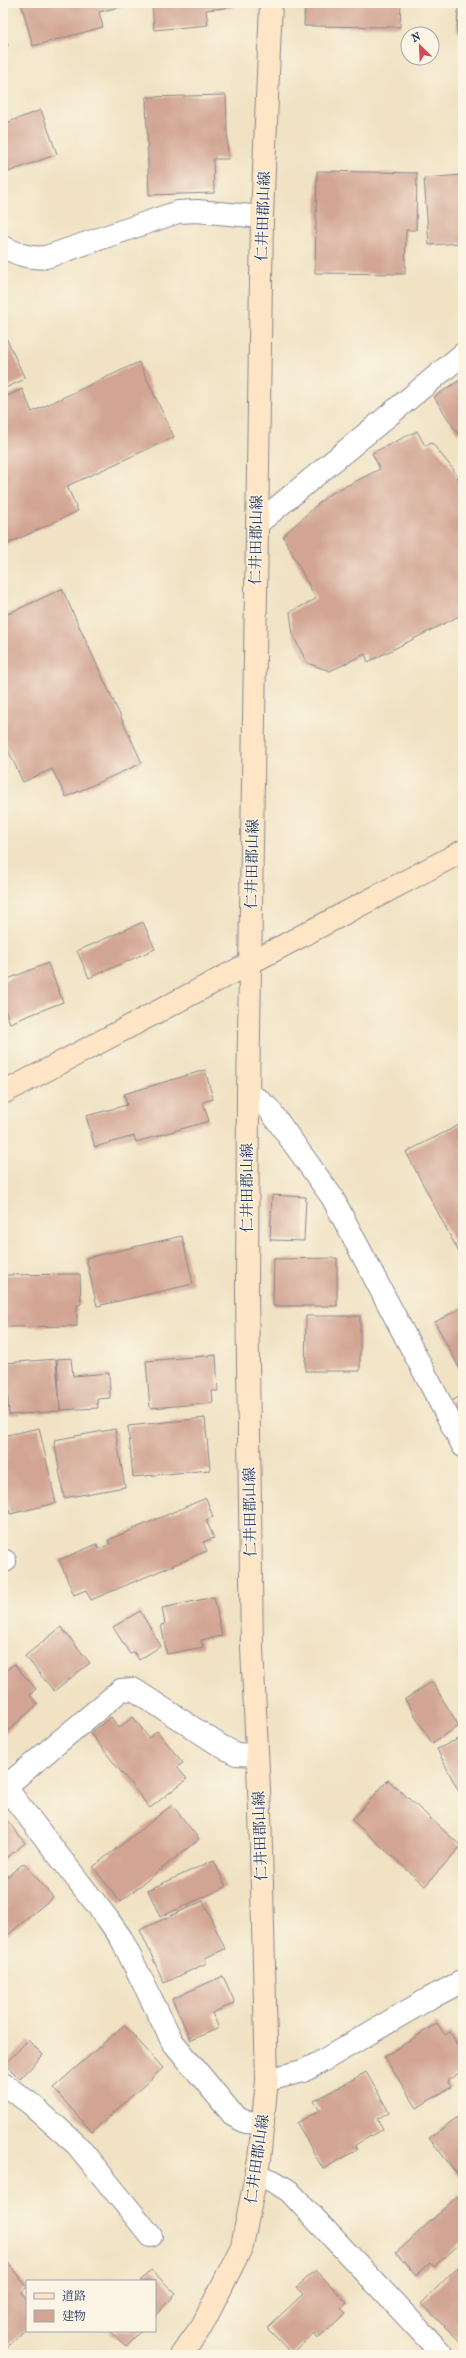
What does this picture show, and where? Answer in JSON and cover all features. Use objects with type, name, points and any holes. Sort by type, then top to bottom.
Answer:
[{"type":"main road","name":"仁井田郡山線","points":[[181,2355],[202,2326],[242,2246],[256,2175],[267,2080],[257,1756],[252,1649],[247,1290],[248,1094],[262,217],[271,3]]},
{"type":"main road","points":[[3,1093],[463,851]]},
{"type":"street","points":[[3,247],[21,256],[32,258],[46,257],[178,212],[197,211],[262,217]]},
{"type":"street","points":[[257,524],[463,354]]},
{"type":"street","points":[[248,1094],[259,1100],[269,1109],[332,1197],[463,1446]]},
{"type":"street","points":[[257,1756],[236,1754],[221,1746],[133,1689],[121,1690],[4,1785],[121,1938],[165,2030],[177,2049],[234,2116],[246,2122],[263,2123]]},
{"type":"street","points":[[267,2080],[303,2071],[416,2006],[463,1982]]},
{"type":"street","points":[[3,2084],[31,2104],[77,2145],[151,2236]]},
{"type":"street","points":[[256,2175],[273,2181],[289,2191],[443,2355]]},
{"type":"building","points":[[21,3],[123,3],[123,6],[99,12],[103,27],[33,46]]},
{"type":"building","points":[[152,3],[232,3],[233,7],[206,10],[208,25],[154,30]]},
{"type":"building","points":[[305,3],[401,3],[400,27],[304,26]]},
{"type":"building","points":[[458,3],[463,3],[463,32],[457,32]]},
{"type":"building","points":[[3,29],[8,46],[3,47]]},
{"type":"building","points":[[226,95],[228,159],[213,159],[214,193],[149,195],[146,97]]},
{"type":"building","points":[[41,110],[57,154],[3,174],[3,124]]},
{"type":"building","points":[[317,171],[417,173],[416,230],[406,230],[405,274],[315,273]]},
{"type":"building","points":[[463,175],[463,243],[429,245],[424,178]]},
{"type":"building","points":[[3,331],[25,379],[3,389]]},
{"type":"building","points":[[139,362],[174,437],[67,486],[78,511],[3,546],[3,398],[22,389],[32,412]]},
{"type":"building","points":[[463,378],[463,431],[458,434],[434,397]]},
{"type":"building","points":[[417,431],[425,446],[432,443],[453,469],[463,488],[463,614],[368,662],[365,654],[330,671],[307,663],[293,635],[290,612],[316,599],[283,536],[328,495],[380,469],[372,453]]},
{"type":"building","points":[[62,589],[142,763],[66,797],[52,769],[23,782],[3,739],[3,616]]},
{"type":"building","points":[[143,922],[155,949],[89,978],[77,951]]},
{"type":"building","points":[[48,963],[63,1002],[10,1023],[3,1005],[3,981]]},
{"type":"building","points":[[205,1070],[213,1099],[203,1102],[209,1121],[136,1142],[134,1136],[95,1147],[86,1116],[127,1105],[124,1094]]},
{"type":"building","points":[[463,1123],[463,1260],[406,1152]]},
{"type":"building","points":[[272,1195],[306,1197],[304,1241],[270,1240]]},
{"type":"building","points":[[182,1236],[193,1284],[97,1306],[86,1258]]},
{"type":"building","points":[[337,1258],[337,1306],[273,1306],[274,1259]]},
{"type":"building","points":[[80,1274],[81,1304],[77,1305],[77,1326],[3,1327],[3,1275]]},
{"type":"building","points":[[463,1307],[463,1375],[435,1322]]},
{"type":"building","points":[[306,1316],[360,1316],[360,1371],[305,1371]]},
{"type":"building","points":[[216,1355],[218,1391],[212,1391],[213,1403],[150,1408],[146,1361]]},
{"type":"building","points":[[71,1358],[73,1376],[109,1373],[110,1398],[97,1399],[98,1408],[60,1410],[57,1359]]},
{"type":"building","points":[[56,1359],[60,1411],[9,1415],[5,1363]]},
{"type":"building","points":[[463,1394],[463,1428],[449,1403]]},
{"type":"building","points":[[205,1418],[210,1470],[133,1477],[128,1426]]},
{"type":"building","points":[[39,1428],[56,1503],[10,1514],[3,1484],[3,1436]]},
{"type":"building","points":[[115,1429],[125,1487],[64,1498],[54,1440]]},
{"type":"building","points":[[206,1498],[213,1517],[206,1520],[214,1538],[203,1542],[207,1551],[91,1600],[86,1590],[74,1595],[59,1560],[97,1544],[99,1549],[110,1544],[108,1540]]},
{"type":"building","points":[[214,1597],[222,1636],[201,1640],[203,1647],[167,1654],[161,1625],[165,1624],[162,1608]]},
{"type":"building","points":[[140,1611],[161,1646],[139,1660],[134,1652],[130,1654],[113,1627]]},
{"type":"building","points":[[61,1627],[90,1663],[54,1691],[25,1656]]},
{"type":"building","points":[[14,1664],[36,1689],[30,1695],[38,1704],[3,1735],[3,1674]]},
{"type":"building","points":[[432,1682],[459,1726],[432,1743],[405,1699]]},
{"type":"building","points":[[111,1717],[119,1728],[133,1717],[149,1738],[157,1731],[183,1763],[177,1767],[187,1779],[150,1808],[90,1733]]},
{"type":"building","points":[[463,1737],[463,1792],[460,1794],[437,1749]]},
{"type":"building","points":[[388,1780],[461,1846],[425,1886],[352,1820]]},
{"type":"building","points":[[172,1805],[199,1839],[120,1902],[93,1867]]},
{"type":"building","points":[[3,1815],[25,1843],[3,1861]]},
{"type":"building","points":[[214,1860],[226,1887],[160,1917],[148,1890]]},
{"type":"building","points":[[24,1863],[53,1897],[8,1935],[3,1929],[3,1880]]},
{"type":"building","points":[[203,1901],[225,1949],[205,1958],[207,1963],[164,1983],[140,1930]]},
{"type":"building","points":[[223,1976],[235,2003],[212,2013],[219,2028],[191,2040],[172,1999]]},
{"type":"building","points":[[437,2023],[445,2035],[450,2032],[463,2053],[463,2070],[447,2081],[451,2087],[417,2108],[384,2057]]},
{"type":"building","points":[[124,2025],[163,2068],[92,2132],[53,2088]]},
{"type":"building","points":[[28,2040],[43,2055],[20,2079],[5,2064]]},
{"type":"building","points":[[366,2072],[389,2112],[377,2119],[383,2129],[355,2145],[357,2150],[323,2169],[297,2123],[320,2110],[314,2101]]},
{"type":"building","points":[[463,2113],[463,2179],[462,2180],[429,2138]]},
{"type":"building","points":[[460,2194],[463,2197],[463,2241],[434,2267],[430,2263],[416,2276],[396,2253]]},
{"type":"building","points":[[463,2261],[463,2344],[421,2304]]},
{"type":"building","points":[[7,2262],[26,2286],[26,2288],[21,2293],[26,2299],[26,2331],[3,2350],[3,2265]]},
{"type":"building","points":[[151,2270],[176,2294],[156,2315],[156,2280],[141,2280]]},
{"type":"building","points":[[316,2270],[347,2303],[341,2308],[346,2313],[318,2338],[314,2333],[292,2354],[267,2328],[303,2294],[297,2287]]},
{"type":"building","points":[[110,2332],[140,2332],[126,2346]]}]
